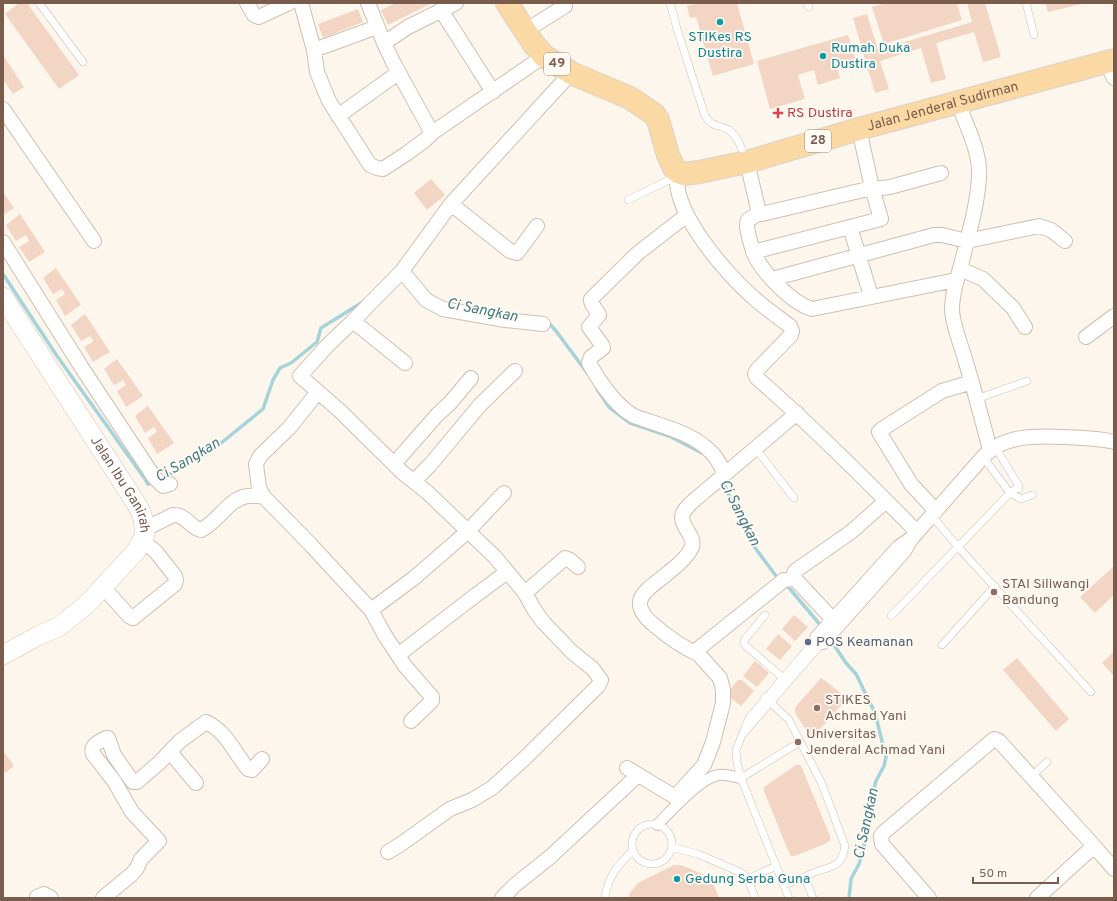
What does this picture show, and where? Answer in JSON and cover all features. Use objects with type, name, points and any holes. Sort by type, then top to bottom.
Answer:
[{"type":"main road","name":"49","points":[[507,3],[544,56],[571,73],[635,101],[654,114],[658,120],[671,161],[677,174]]},
{"type":"main road","name":"Jalan Jenderal Sudirman","points":[[677,174],[690,174],[747,162],[958,102],[1111,66]]},
{"type":"main road","name":"Jalan Ibu Ganirah","points":[[3,297],[139,508],[143,518],[144,535],[136,551],[86,605],[60,626],[3,655]]},
{"type":"street","points":[[248,3],[254,15],[259,17],[289,3]]},
{"type":"street","points":[[301,3],[314,50],[317,72],[322,86],[338,116],[370,165],[377,168],[383,169],[406,154],[432,133],[544,56]]},
{"type":"street","points":[[368,3],[398,73],[432,133]]},
{"type":"street","points":[[384,43],[408,26],[456,3]]},
{"type":"street","points":[[525,30],[565,6]]},
{"type":"street","points":[[441,10],[493,92]]},
{"type":"street","points":[[314,50],[377,27]]},
{"type":"street","points":[[338,116],[398,73]]},
{"type":"street","points":[[388,852],[450,808],[472,800],[492,788],[525,758],[601,682],[599,676],[593,669],[572,652],[544,623],[525,593],[495,557],[467,532],[427,492],[394,464],[340,411],[300,376],[327,346],[354,321],[402,271],[451,204],[571,73]]},
{"type":"street","points":[[958,102],[974,148],[979,169],[976,197],[953,297],[952,311],[989,451]]},
{"type":"street","points":[[3,109],[94,241]]},
{"type":"street","points":[[753,252],[881,219],[872,188],[859,129]]},
{"type":"street","points":[[747,162],[759,213]]},
{"type":"street","points":[[941,173],[890,187],[872,188],[762,214],[759,213],[747,222],[748,235],[753,252],[772,279],[794,300],[812,309],[958,274],[983,279],[1013,308],[1025,327]]},
{"type":"street","points":[[677,174],[678,190],[687,215],[697,234],[734,278],[754,298],[790,326],[792,331],[791,335],[757,370],[757,378],[840,454],[886,502],[914,536]]},
{"type":"street","points":[[451,204],[514,253],[518,253],[537,226]]},
{"type":"street","points":[[687,215],[638,252],[591,299],[591,302],[599,315],[589,327],[603,348],[591,357],[589,363],[610,394],[628,413],[680,432],[692,438],[712,452],[722,477]]},
{"type":"street","points":[[772,279],[918,239],[938,235],[967,241],[1039,226],[1051,230],[1065,241]]},
{"type":"street","points":[[850,227],[871,296]]},
{"type":"street","points":[[3,242],[82,368],[162,482]]},
{"type":"street","points":[[402,271],[426,300],[434,305],[505,320],[543,324]]},
{"type":"street","points":[[1086,337],[1114,316]]},
{"type":"street","points":[[354,321],[406,363]]},
{"type":"street","points":[[414,481],[480,405],[515,372]]},
{"type":"street","points":[[394,464],[437,414],[450,403],[471,378]]},
{"type":"street","points":[[934,513],[911,484],[880,437],[879,431],[942,391],[972,382]]},
{"type":"street","points":[[318,392],[289,428],[260,456],[256,464],[260,488],[264,497],[371,610],[384,634],[405,666],[432,697],[432,701],[411,721]]},
{"type":"street","points":[[502,898],[515,885],[550,857],[632,772],[675,797],[704,765],[713,742],[723,703],[723,690],[720,678],[698,654],[673,640],[650,622],[642,612],[640,606],[641,599],[650,586],[669,572],[692,546],[692,540],[682,520],[684,512],[691,502],[756,449],[797,413]]},
{"type":"street","points":[[821,639],[871,584],[904,551],[914,536],[989,451],[1010,440],[1032,436],[1102,439],[1114,442]]},
{"type":"street","points":[[371,610],[414,578],[467,532],[504,493]]},
{"type":"street","points":[[103,587],[129,616],[133,618],[175,584],[176,580],[175,576],[144,535],[173,515],[183,516],[197,529],[201,530],[240,498],[247,496],[264,497]]},
{"type":"street","points":[[698,654],[699,648],[785,581],[795,571],[851,532],[886,502]]},
{"type":"street","points":[[525,593],[565,558],[570,560],[578,567]]},
{"type":"street","points":[[398,656],[507,572]]},
{"type":"street","points":[[785,581],[796,580],[800,583],[835,624]]},
{"type":"street","points":[[108,897],[132,874],[137,868],[141,859],[159,841],[132,812],[114,781],[93,754],[92,748],[108,738],[114,755],[133,782],[137,782],[160,762],[180,741],[206,722],[212,724],[222,733],[248,769],[252,770],[262,759]]},
{"type":"street","points":[[929,898],[882,844],[881,836],[994,739],[999,741],[1032,776],[1114,869]]},
{"type":"street","points":[[170,752],[196,782]]},
{"type":"street","points":[[657,825],[684,798],[710,777],[720,775],[741,778]]},
{"type":"street","points":[[1038,898],[1094,846]]},
{"type":"lane","points":[[39,3],[82,62]]},
{"type":"lane","points":[[670,3],[676,29],[705,116],[710,123],[729,130],[735,136],[747,162]]},
{"type":"lane","points":[[1026,3],[1034,35]]},
{"type":"lane","points":[[628,200],[677,174]]},
{"type":"lane","points":[[976,399],[1027,382]]},
{"type":"lane","points":[[756,449],[794,498]]},
{"type":"lane","points":[[989,451],[1019,486],[1018,498]]},
{"type":"lane","points":[[989,451],[1010,493],[1018,498],[1024,499],[1032,495]]},
{"type":"lane","points":[[891,616],[1010,493],[1019,486]]},
{"type":"lane","points":[[934,513],[958,547],[1092,692]]},
{"type":"lane","points":[[942,645],[995,586]]},
{"type":"lane","points":[[765,615],[745,639],[744,643],[782,677]]},
{"type":"lane","points":[[768,700],[782,677],[821,639]]},
{"type":"lane","points":[[789,898],[741,778],[737,763],[736,750],[748,718],[768,700],[821,639]]},
{"type":"lane","points":[[768,700],[789,720],[822,784],[845,846],[841,861],[835,866],[784,885]]},
{"type":"lane","points":[[741,778],[800,742]]},
{"type":"lane","points":[[1032,776],[1047,762]]},
{"type":"lane","points":[[657,825],[667,832],[672,842],[667,858],[657,864],[651,864],[640,860],[633,850],[633,838],[636,833],[645,826],[657,825]]},
{"type":"lane","points":[[671,847],[708,858],[744,874],[748,879],[755,898]]},
{"type":"lane","points":[[605,898],[611,876],[618,865],[633,850]]},
{"type":"lane","points":[[748,879],[776,866]]},
{"type":"lane","points":[[807,876],[806,880],[813,898]]},
{"type":"building","points":[[19,3],[27,3],[79,75],[59,89],[5,14]]},
{"type":"building","points":[[396,3],[432,3],[388,25],[381,10]]},
{"type":"building","points":[[698,3],[737,3],[754,64],[713,76],[696,17],[690,18],[687,6]]},
{"type":"building","points":[[886,3],[957,3],[962,20],[884,44],[872,7]]},
{"type":"building","points":[[967,3],[985,3],[1001,57],[983,62],[974,32],[936,43],[946,79],[931,83],[921,48],[880,61],[889,89],[875,93],[853,18],[867,14],[878,50],[972,22]]},
{"type":"building","points":[[1045,3],[1082,3],[1082,4],[1048,12]]},
{"type":"building","points":[[358,9],[363,22],[323,38],[318,24]]},
{"type":"building","points":[[848,35],[856,61],[837,66],[840,78],[818,85],[814,70],[798,75],[805,99],[770,109],[757,61]]},
{"type":"building","points":[[3,55],[24,87],[13,94],[3,79]]},
{"type":"building","points":[[431,179],[445,195],[427,210],[414,193]]},
{"type":"building","points":[[3,192],[14,208],[3,215]]},
{"type":"building","points":[[20,214],[45,252],[29,262],[19,247],[29,241],[26,235],[16,241],[6,225]]},
{"type":"building","points":[[56,268],[81,305],[65,316],[56,300],[65,294],[62,289],[53,294],[43,278]]},
{"type":"building","points":[[85,314],[110,352],[93,362],[84,347],[94,341],[90,336],[81,341],[71,325]]},
{"type":"building","points":[[117,359],[143,396],[126,407],[117,391],[126,385],[123,380],[114,385],[104,369]]},
{"type":"building","points":[[148,406],[174,443],[157,454],[148,438],[157,432],[154,427],[145,433],[135,416]]},
{"type":"building","points":[[1114,566],[1114,595],[1095,613],[1080,597]]},
{"type":"building","points":[[794,615],[808,627],[795,641],[782,629]]},
{"type":"building","points":[[778,634],[792,646],[780,660],[766,649]]},
{"type":"building","points":[[1114,651],[1114,674],[1113,675],[1102,663]]},
{"type":"building","points":[[1017,658],[1069,719],[1056,731],[1003,670]]},
{"type":"building","points":[[755,661],[769,673],[757,687],[743,676]]},
{"type":"building","name":"STIKES Achmad Yani","points":[[821,678],[843,695],[845,699],[814,736],[810,736],[795,713],[795,709]]},
{"type":"building","points":[[738,680],[742,680],[754,691],[741,706],[728,696],[728,692]]},
{"type":"building","points":[[5,753],[14,766],[5,773],[3,769],[3,754]]},
{"type":"building","points":[[796,765],[800,765],[802,768],[830,836],[830,840],[827,843],[795,856],[791,856],[764,791],[764,787]]},
{"type":"building","name":"Gedung Serba Guna","points":[[674,865],[681,865],[707,876],[713,883],[719,898],[628,898],[638,883]]},
{"type":"waterway","name":"Ci Sangkan","points":[[3,274],[57,356],[148,484],[154,483]]},
{"type":"waterway","name":"Ci Sangkan","points":[[161,479],[210,452],[263,409],[273,380],[280,368],[291,363],[317,342],[321,328],[366,300]]},
{"type":"waterway","name":"Ci Sangkan","points":[[548,322],[588,374]]},
{"type":"waterway","name":"Ci Sangkan","points":[[597,389],[609,407],[630,423],[669,436],[702,453]]},
{"type":"waterway","name":"Ci Sangkan","points":[[722,480],[753,545],[779,580]]},
{"type":"waterway","name":"Ci Sangkan","points":[[784,584],[822,627]]},
{"type":"waterway","name":"Ci Sangkan","points":[[830,639],[846,663],[856,674],[875,713],[886,757],[884,766],[876,781],[866,819],[864,846],[859,864],[851,879],[849,898]]},
{"type":"place","name":"STIKes RS Dustira","points":[[720,22]]},
{"type":"place","name":"Rumah Duka Dustira","points":[[823,56]]},
{"type":"place","name":"RS Dustira","points":[[778,113]]},
{"type":"place","name":"STAI Siliwangi Bandung","points":[[994,592]]},
{"type":"place","name":"POS Keamanan","points":[[808,642]]},
{"type":"place","name":"STIKES Achmad Yani","points":[[817,708]]},
{"type":"place","name":"Universitas Jenderal Achmad Yani","points":[[798,742]]},
{"type":"place","name":"Gedung Serba Guna","points":[[677,879]]}]
